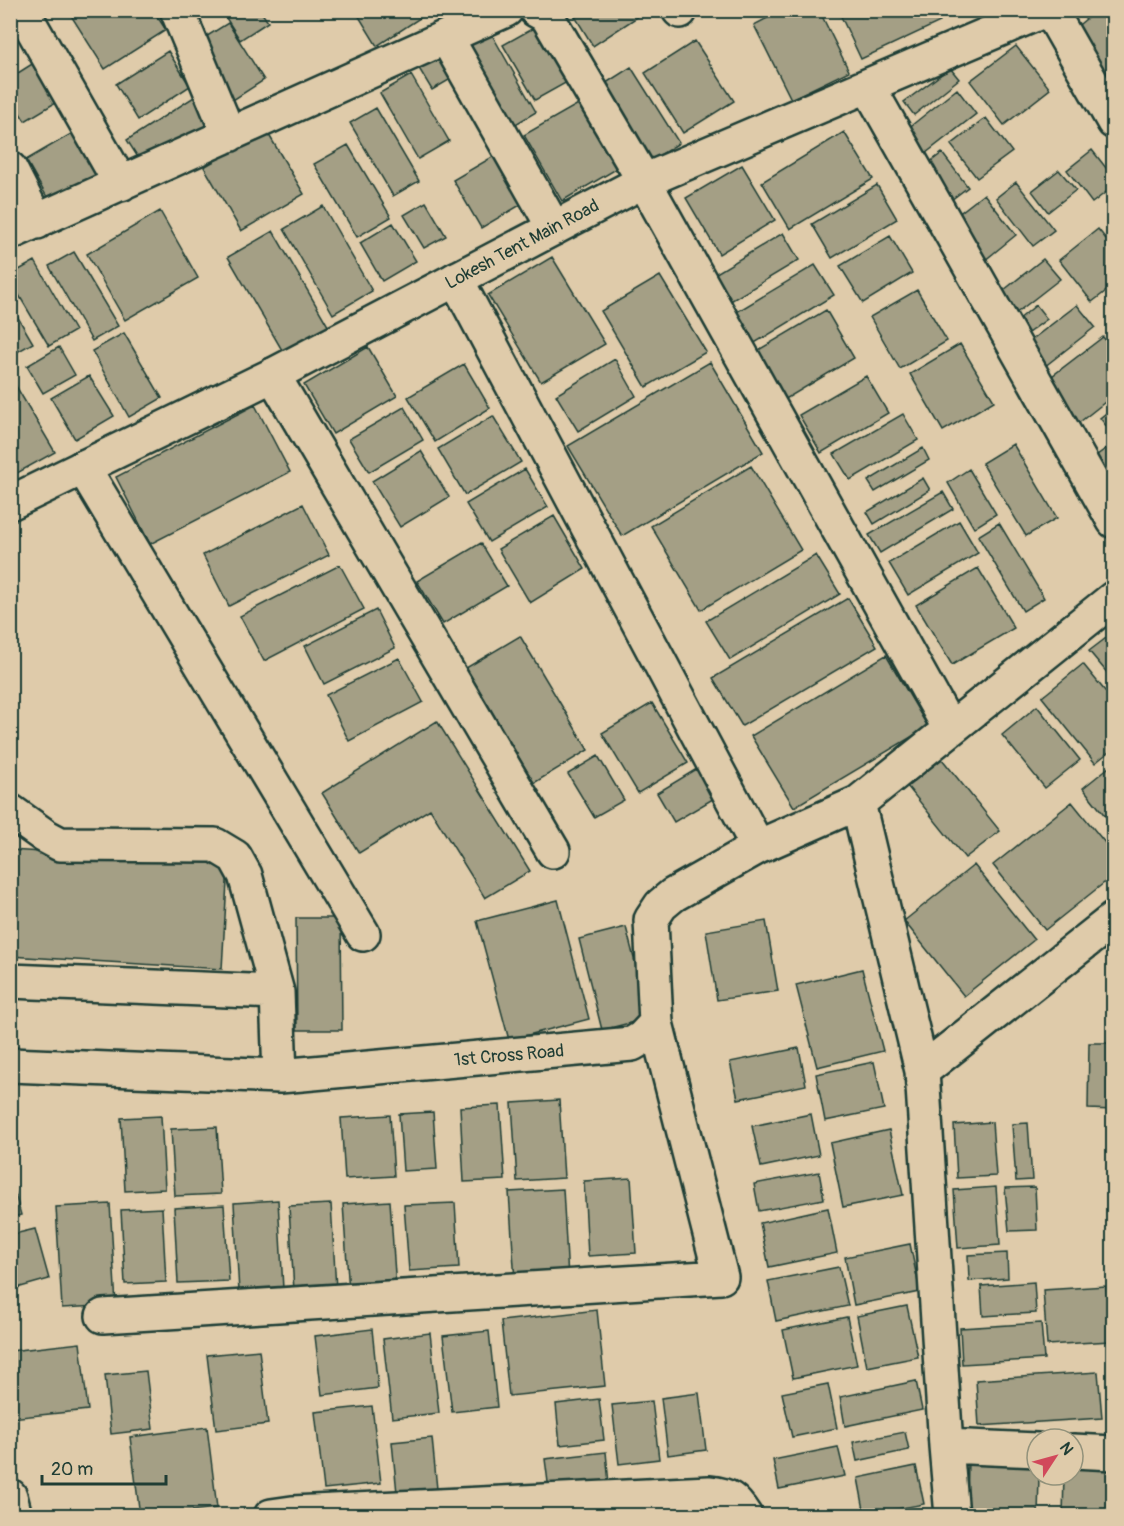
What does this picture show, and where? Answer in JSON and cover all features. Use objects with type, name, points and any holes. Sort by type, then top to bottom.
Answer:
[{"type":"street","points":[[177,10],[229,135]]},
{"type":"street","points":[[10,168],[24,227],[506,10]]},
{"type":"street","points":[[536,10],[547,16],[644,181],[950,729]]},
{"type":"street","name":"Lokesh Tent Main Road","points":[[10,503],[273,375],[644,181],[1045,10]]},
{"type":"street","points":[[1050,10],[1113,122]]},
{"type":"street","points":[[22,14],[121,184]]},
{"type":"street","points":[[446,37],[554,228]]},
{"type":"street","points":[[868,86],[1113,521]]},
{"type":"street","points":[[456,279],[758,847]]},
{"type":"street","points":[[273,375],[554,851]]},
{"type":"street","points":[[83,467],[363,934]]},
{"type":"street","points":[[103,1316],[721,1277],[656,1023],[651,920],[661,905],[673,895],[758,847],[858,804],[1113,598]]},
{"type":"street","points":[[858,804],[922,1071],[952,1515]]},
{"type":"street","points":[[10,811],[60,844],[215,845],[235,856],[245,875],[277,992],[280,1076]]},
{"type":"street","points":[[922,1071],[1113,919]]},
{"type":"street","points":[[10,981],[277,992]]},
{"type":"street","name":"1st Cross Road","points":[[10,1065],[280,1076],[632,1044],[642,1038],[656,1023]]},
{"type":"street","points":[[946,1446],[1025,1449]]},
{"type":"street","points":[[1085,1452],[1113,1453]]},
{"type":"street","points":[[271,1515],[709,1493],[724,1495],[736,1502],[745,1515]]},
{"type":"street","points":[[10,1496],[15,1515]]},
{"type":"building","points":[[75,10],[153,10],[166,30],[105,69],[70,14]]},
{"type":"building","points":[[221,10],[260,10],[268,22],[240,40]]},
{"type":"building","points":[[355,10],[420,10],[423,16],[377,46]]},
{"type":"building","points":[[571,10],[648,10],[593,46]]},
{"type":"building","points":[[783,10],[819,10],[849,71],[791,99],[754,25]]},
{"type":"building","points":[[838,10],[934,10],[940,22],[861,59]]},
{"type":"building","points":[[1097,10],[1113,10],[1114,84],[1111,86],[1069,33]]},
{"type":"building","points":[[228,23],[264,80],[233,100],[196,43]]},
{"type":"building","points":[[537,26],[569,81],[535,100],[503,45]]},
{"type":"building","points":[[491,33],[536,112],[509,128],[463,49]]},
{"type":"building","points":[[695,41],[734,101],[683,133],[645,73]]},
{"type":"building","points":[[1016,46],[1050,89],[1004,125],[970,81]]},
{"type":"building","points":[[446,48],[461,73],[432,90],[417,65]]},
{"type":"building","points":[[168,51],[190,86],[138,120],[116,84]]},
{"type":"building","points":[[40,59],[65,97],[25,121],[10,98],[10,78]]},
{"type":"building","points":[[631,67],[679,143],[643,166],[595,90]]},
{"type":"building","points":[[950,68],[959,79],[914,115],[904,102]]},
{"type":"building","points":[[411,75],[449,141],[418,159],[380,93]]},
{"type":"building","points":[[957,89],[976,114],[926,153],[907,129]]},
{"type":"building","points":[[194,97],[213,127],[146,170],[127,140]]},
{"type":"building","points":[[580,103],[618,168],[562,201],[524,135]]},
{"type":"building","points":[[376,108],[419,181],[393,196],[350,123]]},
{"type":"building","points":[[986,118],[1012,152],[977,178],[951,145]]},
{"type":"building","points":[[83,127],[108,170],[51,204],[26,160]]},
{"type":"building","points":[[266,130],[304,194],[241,231],[204,167]]},
{"type":"building","points":[[844,132],[873,179],[790,229],[762,182]]},
{"type":"building","points":[[348,145],[391,217],[357,237],[314,164]]},
{"type":"building","points":[[1092,150],[1114,178],[1114,186],[1092,203],[1067,170]]},
{"type":"building","points":[[942,153],[968,187],[951,200],[925,166]]},
{"type":"building","points":[[494,156],[522,204],[481,228],[453,180]]},
{"type":"building","points":[[742,165],[775,220],[719,254],[686,198]]},
{"type":"building","points":[[1059,170],[1076,190],[1048,212],[1032,191]]},
{"type":"building","points":[[1016,182],[1054,230],[1033,246],[996,198]]},
{"type":"building","points":[[877,185],[897,219],[832,258],[812,224]]},
{"type":"building","points":[[984,194],[1016,235],[984,261],[952,219]]},
{"type":"building","points":[[426,202],[446,236],[424,248],[404,215]]},
{"type":"building","points":[[323,206],[372,291],[333,314],[284,229]]},
{"type":"building","points":[[160,211],[198,278],[125,320],[87,254]]},
{"type":"building","points":[[393,223],[416,261],[382,281],[360,243]]},
{"type":"building","points":[[1098,229],[1114,249],[1114,285],[1092,302],[1059,260]]},
{"type":"building","points":[[273,231],[331,331],[286,357],[228,257]]},
{"type":"building","points":[[783,233],[799,260],[724,305],[708,278]]},
{"type":"building","points":[[890,236],[912,273],[863,303],[840,266]]},
{"type":"building","points":[[74,252],[118,326],[92,341],[49,266]]},
{"type":"building","points":[[552,257],[605,344],[541,382],[488,295]]},
{"type":"building","points":[[1043,259],[1060,279],[1015,314],[999,294]]},
{"type":"building","points":[[35,261],[75,331],[49,346],[10,280],[10,275]]},
{"type":"building","points":[[815,265],[834,295],[748,347],[730,316]]},
{"type":"building","points":[[660,276],[706,352],[646,387],[601,311]]},
{"type":"building","points":[[917,290],[947,341],[900,369],[870,317]]},
{"type":"building","points":[[10,304],[33,343],[10,356]]},
{"type":"building","points":[[1036,305],[1047,319],[1028,333],[1018,320]]},
{"type":"building","points":[[1077,305],[1095,327],[1044,367],[1026,344]]},
{"type":"building","points":[[826,310],[854,358],[779,403],[750,355]]},
{"type":"building","points":[[124,333],[162,398],[129,417],[92,351]]},
{"type":"building","points":[[1103,337],[1114,351],[1114,395],[1076,425],[1043,383]]},
{"type":"building","points":[[960,344],[994,401],[943,431],[910,374]]},
{"type":"building","points":[[59,347],[75,375],[43,393],[27,366]]},
{"type":"building","points":[[368,347],[397,396],[333,434],[304,385]]},
{"type":"building","points":[[615,359],[636,396],[578,431],[556,395]]},
{"type":"building","points":[[710,362],[763,452],[622,536],[568,446]]},
{"type":"building","points":[[464,364],[490,408],[435,442],[408,397]]},
{"type":"building","points":[[10,376],[55,452],[10,477]]},
{"type":"building","points":[[89,376],[114,416],[75,439],[51,398]]},
{"type":"building","points":[[866,376],[888,413],[821,453],[799,415]]},
{"type":"building","points":[[255,405],[290,472],[150,544],[116,477]]},
{"type":"building","points":[[404,407],[423,440],[369,472],[349,439]]},
{"type":"building","points":[[1114,407],[1114,436],[1100,418]]},
{"type":"building","points":[[903,414],[918,440],[850,480],[834,454]]},
{"type":"building","points":[[493,416],[521,462],[465,495],[438,449]]},
{"type":"building","points":[[1013,444],[1057,518],[1026,536],[982,463]]},
{"type":"building","points":[[1111,445],[1114,448],[1114,500],[1086,463]]},
{"type":"building","points":[[923,448],[929,460],[875,492],[868,481]]},
{"type":"building","points":[[421,451],[449,497],[400,527],[372,481]]},
{"type":"building","points":[[751,466],[801,550],[701,610],[651,526]]},
{"type":"building","points":[[525,469],[548,507],[489,542],[466,504]]},
{"type":"building","points":[[969,469],[996,514],[974,528],[948,483]]},
{"type":"building","points":[[923,478],[930,490],[874,524],[867,512]]},
{"type":"building","points":[[943,492],[953,509],[880,553],[869,535]]},
{"type":"building","points":[[303,504],[329,555],[229,606],[203,555]]},
{"type":"building","points":[[554,516],[585,569],[530,603],[498,549]]},
{"type":"building","points":[[959,521],[978,553],[908,595],[889,563]]},
{"type":"building","points":[[999,523],[1044,598],[1023,611],[978,536]]},
{"type":"building","points":[[481,543],[507,586],[443,624],[417,581]]},
{"type":"building","points":[[816,555],[840,594],[730,660],[706,621]]},
{"type":"building","points":[[340,565],[364,609],[264,661],[240,616]]},
{"type":"building","points":[[978,568],[1014,628],[952,665],[916,605]]},
{"type":"building","points":[[848,598],[877,646],[742,726],[713,678]]},
{"type":"building","points":[[376,610],[395,648],[324,684],[305,646]]},
{"type":"building","points":[[1114,632],[1114,681],[1089,651]]},
{"type":"building","points":[[520,636],[588,750],[534,783],[466,668]]},
{"type":"building","points":[[886,655],[928,727],[794,807],[751,736]]},
{"type":"building","points":[[399,658],[423,702],[349,741],[326,695]]},
{"type":"building","points":[[1083,664],[1114,702],[1114,748],[1095,763],[1042,697]]},
{"type":"building","points":[[652,703],[688,763],[638,793],[602,733]]},
{"type":"building","points":[[1037,706],[1080,760],[1045,788],[1002,735]]},
{"type":"building","points":[[437,721],[530,871],[485,898],[430,809],[359,853],[322,793]]},
{"type":"building","points":[[598,756],[624,800],[594,817],[568,774]]},
{"type":"building","points":[[942,759],[1000,831],[965,858],[907,786]]},
{"type":"building","points":[[1114,763],[1114,827],[1083,788]]},
{"type":"building","points":[[700,767],[718,796],[674,822],[657,793]]},
{"type":"building","points":[[1072,802],[1114,854],[1114,875],[1045,930],[993,865]]},
{"type":"building","points":[[10,850],[228,864],[222,969],[10,956]]},
{"type":"building","points":[[974,865],[1034,940],[964,996],[904,921]]},
{"type":"building","points":[[558,900],[589,1019],[509,1040],[477,921]]},
{"type":"building","points":[[296,918],[341,918],[342,1030],[297,1030]]},
{"type":"building","points":[[766,921],[778,991],[717,1000],[706,931]]},
{"type":"building","points":[[626,927],[649,1018],[602,1030],[579,939]]},
{"type":"building","points":[[862,969],[883,1051],[817,1067],[796,985]]},
{"type":"building","points":[[1089,1043],[1114,1043],[1114,1110],[1088,1109]]},
{"type":"building","points":[[799,1048],[806,1085],[738,1099],[730,1062]]},
{"type":"building","points":[[874,1062],[884,1109],[825,1121],[816,1074]]},
{"type":"building","points":[[559,1100],[564,1178],[517,1181],[512,1103]]},
{"type":"building","points":[[500,1105],[505,1180],[464,1182],[460,1107]]},
{"type":"building","points":[[433,1112],[437,1169],[403,1171],[399,1114]]},
{"type":"building","points":[[811,1114],[819,1155],[761,1167],[752,1126]]},
{"type":"building","points":[[390,1115],[394,1176],[345,1179],[341,1118]]},
{"type":"building","points":[[161,1116],[165,1189],[125,1191],[121,1118]]},
{"type":"building","points":[[992,1122],[996,1176],[957,1178],[954,1125]]},
{"type":"building","points":[[1028,1123],[1032,1180],[1016,1181],[1012,1124]]},
{"type":"building","points":[[217,1127],[221,1194],[175,1196],[171,1129]]},
{"type":"building","points":[[889,1130],[903,1195],[843,1207],[830,1143]]},
{"type":"building","points":[[819,1172],[824,1199],[759,1211],[754,1184]]},
{"type":"building","points":[[10,1175],[21,1215],[10,1218]]},
{"type":"building","points":[[631,1178],[636,1253],[588,1256],[584,1181]]},
{"type":"building","points":[[996,1187],[1000,1245],[958,1248],[954,1190]]},
{"type":"building","points":[[1035,1187],[1037,1230],[1009,1231],[1005,1188]]},
{"type":"building","points":[[563,1189],[568,1278],[515,1281],[509,1192]]},
{"type":"building","points":[[278,1200],[283,1289],[239,1292],[234,1203]]},
{"type":"building","points":[[390,1201],[396,1289],[349,1292],[343,1204]]},
{"type":"building","points":[[455,1203],[459,1268],[409,1271],[404,1205]]},
{"type":"building","points":[[110,1204],[116,1305],[62,1308],[56,1207]]},
{"type":"building","points":[[331,1204],[336,1289],[294,1291],[289,1206]]},
{"type":"building","points":[[224,1205],[229,1281],[178,1283],[174,1208]]},
{"type":"building","points":[[162,1208],[166,1282],[125,1284],[121,1210]]},
{"type":"building","points":[[828,1208],[837,1253],[769,1267],[760,1223]]},
{"type":"building","points":[[35,1229],[49,1279],[10,1290],[10,1235]]},
{"type":"building","points":[[910,1244],[920,1292],[854,1305],[845,1257]]},
{"type":"building","points":[[1007,1253],[1008,1278],[969,1281],[968,1255]]},
{"type":"building","points":[[839,1267],[848,1306],[776,1321],[768,1281]]},
{"type":"building","points":[[1034,1282],[1036,1313],[983,1316],[981,1286]]},
{"type":"building","points":[[1106,1286],[1110,1341],[1047,1345],[1043,1290]]},
{"type":"building","points":[[907,1306],[918,1357],[867,1367],[857,1316]]},
{"type":"building","points":[[597,1310],[605,1386],[509,1396],[501,1321]]},
{"type":"building","points":[[847,1317],[857,1365],[793,1378],[783,1330]]},
{"type":"building","points":[[1041,1323],[1044,1359],[962,1364],[960,1328]]},
{"type":"building","points":[[372,1329],[378,1388],[322,1395],[315,1336]]},
{"type":"building","points":[[489,1331],[497,1407],[452,1412],[443,1336]]},
{"type":"building","points":[[430,1333],[439,1413],[392,1418],[383,1339]]},
{"type":"building","points":[[80,1343],[88,1410],[11,1418],[10,1351]]},
{"type":"building","points":[[259,1350],[268,1424],[216,1430],[207,1355]]},
{"type":"building","points":[[146,1371],[153,1429],[111,1434],[105,1375]]},
{"type":"building","points":[[1098,1372],[1102,1418],[979,1426],[976,1380]]},
{"type":"building","points":[[916,1381],[922,1410],[845,1426],[840,1397]]},
{"type":"building","points":[[828,1384],[837,1428],[792,1437],[782,1393]]},
{"type":"building","points":[[699,1393],[706,1450],[668,1455],[661,1398]]},
{"type":"building","points":[[599,1399],[604,1440],[560,1445],[556,1404]]},
{"type":"building","points":[[652,1401],[659,1459],[619,1464],[612,1405]]},
{"type":"building","points":[[372,1406],[381,1483],[324,1489],[315,1412]]},
{"type":"building","points":[[207,1427],[217,1508],[140,1516],[130,1437]]},
{"type":"building","points":[[905,1432],[909,1450],[857,1461],[853,1442]]},
{"type":"building","points":[[432,1438],[437,1489],[397,1493],[392,1442]]},
{"type":"building","points":[[838,1447],[845,1476],[779,1489],[773,1460]]},
{"type":"building","points":[[606,1452],[609,1484],[549,1490],[545,1459]]},
{"type":"building","points":[[968,1459],[1025,1461],[1025,1487],[1039,1487],[1038,1516],[967,1516]]},
{"type":"building","points":[[916,1466],[924,1504],[865,1515],[858,1478]]},
{"type":"building","points":[[1085,1468],[1114,1469],[1113,1516],[1063,1516],[1064,1487],[1085,1487]]},
{"type":"building","points":[[680,1503],[687,1516],[654,1516]]}]
